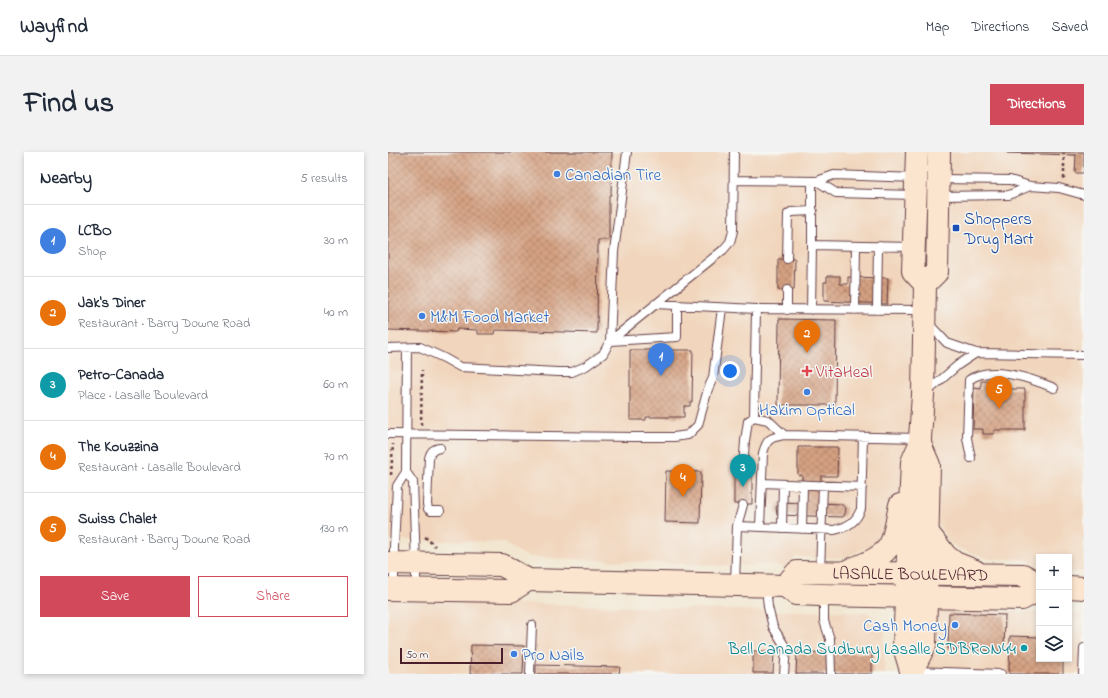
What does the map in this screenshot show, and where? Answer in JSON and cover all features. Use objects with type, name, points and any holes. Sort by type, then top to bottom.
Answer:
[{"type":"main road","points":[[917,152],[927,187],[937,272],[925,284]]},
{"type":"main road","points":[[912,673],[925,645],[927,597],[917,574],[911,474],[912,462],[920,441],[925,315],[925,284],[913,271],[914,248],[927,187],[939,152]]},
{"type":"main road","points":[[912,673],[904,647],[906,596],[917,574],[928,533],[929,465],[920,441]]},
{"type":"main road","points":[[841,573],[872,560],[884,552],[889,545],[894,533],[902,498],[911,474]]},
{"type":"main road","points":[[928,533],[946,556],[955,563],[986,574]]},
{"type":"main road","name":"LASALLE BOULEVARD","points":[[391,563],[502,565],[528,580],[776,586],[796,594],[1022,599],[1036,592]]},
{"type":"main road","name":"LASALLE BOULEVARD","points":[[776,586],[797,572],[1023,575],[1036,582]]},
{"type":"main road","points":[[391,589],[511,591],[528,580]]},
{"type":"main road","points":[[1072,587],[1084,588]]},
{"type":"lane","points":[[610,341],[614,252],[628,152]]},
{"type":"lane","points":[[388,348],[425,349],[460,367],[572,372],[586,366],[603,354],[610,341],[723,250],[730,242],[733,231],[734,152]]},
{"type":"lane","points":[[734,180],[814,181],[834,175],[927,187],[1009,195],[1030,186]]},
{"type":"lane","points":[[814,181],[836,193],[1010,180],[1030,186],[1064,189],[1084,195]]},
{"type":"lane","points":[[811,310],[812,211],[814,181]]},
{"type":"lane","points":[[787,259],[788,214],[791,212],[812,211]]},
{"type":"lane","points":[[812,245],[914,248]]},
{"type":"lane","points":[[856,246],[856,310]]},
{"type":"lane","points":[[877,310],[878,246]]},
{"type":"lane","points":[[787,290],[787,310]]},
{"type":"lane","points":[[655,304],[787,310],[877,310],[925,315],[947,343],[976,353],[1084,355]]},
{"type":"lane","points":[[610,341],[677,337],[677,306]]},
{"type":"lane","points":[[388,434],[635,437],[674,437],[688,435],[698,425],[708,389],[713,378],[722,308]]},
{"type":"lane","points":[[754,417],[756,309]]},
{"type":"lane","points":[[391,589],[391,563],[394,547],[397,486],[406,472],[407,348]]},
{"type":"lane","points":[[923,395],[958,365],[976,353]]},
{"type":"lane","points":[[971,458],[967,438],[969,380],[975,376],[983,374],[1011,375],[1031,379],[1054,388]]},
{"type":"lane","points":[[743,469],[748,421],[754,417],[768,420],[784,435]]},
{"type":"lane","points":[[760,527],[762,453],[765,444],[770,438],[784,435],[863,437],[920,441]]},
{"type":"lane","points":[[737,526],[834,530],[852,524],[862,509],[863,437]]},
{"type":"lane","points":[[440,448],[434,449],[429,458],[427,504],[428,509],[431,511],[440,511]]},
{"type":"lane","points":[[406,472],[413,482],[416,589]]},
{"type":"lane","points":[[762,483],[862,487]]},
{"type":"lane","points":[[782,528],[783,484]]},
{"type":"lane","points":[[802,529],[803,485]]},
{"type":"lane","points":[[820,573],[823,485]]},
{"type":"lane","points":[[735,586],[737,526],[742,504]]},
{"type":"lane","points":[[776,586],[768,607],[773,627],[786,648],[784,674]]},
{"type":"lane","points":[[822,595],[824,620],[830,639],[831,674]]},
{"type":"lane","points":[[530,674],[532,625]]},
{"type":"lane","points":[[1083,674],[1084,648]]},
{"type":"lane","points":[[912,673],[1001,674]]},
{"type":"path","points":[[1064,154],[1064,189]]},
{"type":"shaded area","points":[[388,152],[1084,152],[1084,572],[1072,572],[1072,554],[1036,554],[1036,565],[1025,559],[988,559],[957,548],[948,541],[930,511],[898,505],[885,537],[873,545],[843,558],[796,557],[785,567],[769,564],[734,566],[528,557],[502,542],[388,540]]},
{"type":"shaded area","points":[[388,599],[731,610],[866,612],[884,625],[885,674],[388,674]]},
{"type":"shaded area","points":[[931,608],[1036,612],[1036,662],[1072,662],[1072,613],[1084,613],[1084,674],[927,674]]},
{"type":"building","points":[[388,152],[612,152],[611,195],[609,195],[609,240],[598,240],[597,333],[495,330],[494,334],[478,334],[478,330],[457,329],[456,332],[388,330]]},
{"type":"building","points":[[1007,152],[1084,152],[1084,173],[1075,173],[1076,155]]},
{"type":"building","points":[[778,259],[795,259],[794,290],[778,290]]},
{"type":"building","points":[[827,276],[840,276],[840,284],[848,284],[848,277],[888,278],[887,304],[824,301],[824,282],[827,282]]},
{"type":"building","points":[[779,319],[836,320],[835,405],[778,405]]},
{"type":"building","points":[[630,350],[693,350],[692,402],[690,402],[690,406],[684,406],[684,417],[646,417],[646,420],[630,420]]},
{"type":"building","points":[[981,381],[999,381],[999,389],[1025,389],[1025,430],[994,430],[994,434],[983,434],[983,429],[973,429],[974,388],[981,389]]},
{"type":"building","points":[[798,447],[838,447],[837,476],[821,476],[820,503],[841,504],[846,508],[843,517],[777,515],[776,507],[781,502],[802,503],[802,475],[798,475]]},
{"type":"building","points":[[734,469],[752,469],[752,504],[734,504]]},
{"type":"building","points":[[666,471],[701,472],[700,523],[665,522]]},
{"type":"building","points":[[949,613],[1005,615],[1004,651],[948,649]]},
{"type":"building","name":"Bell Canada Sudbury Lasalle SDBRON44","points":[[1010,636],[1036,637],[1036,662],[1063,662],[1063,674],[1009,674]]},
{"type":"building","points":[[471,645],[524,646],[523,674],[470,674]]},
{"type":"building","points":[[753,651],[774,651],[773,673],[753,673]]},
{"type":"building","points":[[797,652],[872,653],[872,674],[796,674]]},
{"type":"building","points":[[536,665],[620,667],[619,674],[536,674]]},
{"type":"place","name":"Canadian Tire","points":[[557,174]]},
{"type":"place","name":"Shoppers Drug Mart","points":[[956,228]]},
{"type":"place","name":"M&M Food Market","points":[[422,316]]},
{"type":"place","name":"Jak's Diner","points":[[807,353]]},
{"type":"place","name":"VitaHeal","points":[[807,371]]},
{"type":"place","name":"LCBO","points":[[661,376]]},
{"type":"place","name":"Hakim Optical","points":[[807,392]]},
{"type":"place","name":"Swiss Chalet","points":[[999,409]]},
{"type":"place","name":"Petro-Canada","points":[[743,487]]},
{"type":"place","name":"The Kouzzina","points":[[683,497]]},
{"type":"place","name":"Cash Money","points":[[955,625]]},
{"type":"place","name":"Bell Canada Sudbury Lasalle SDBRON44","points":[[1024,648]]},
{"type":"place","name":"Pro Nails","points":[[514,654]]}]
